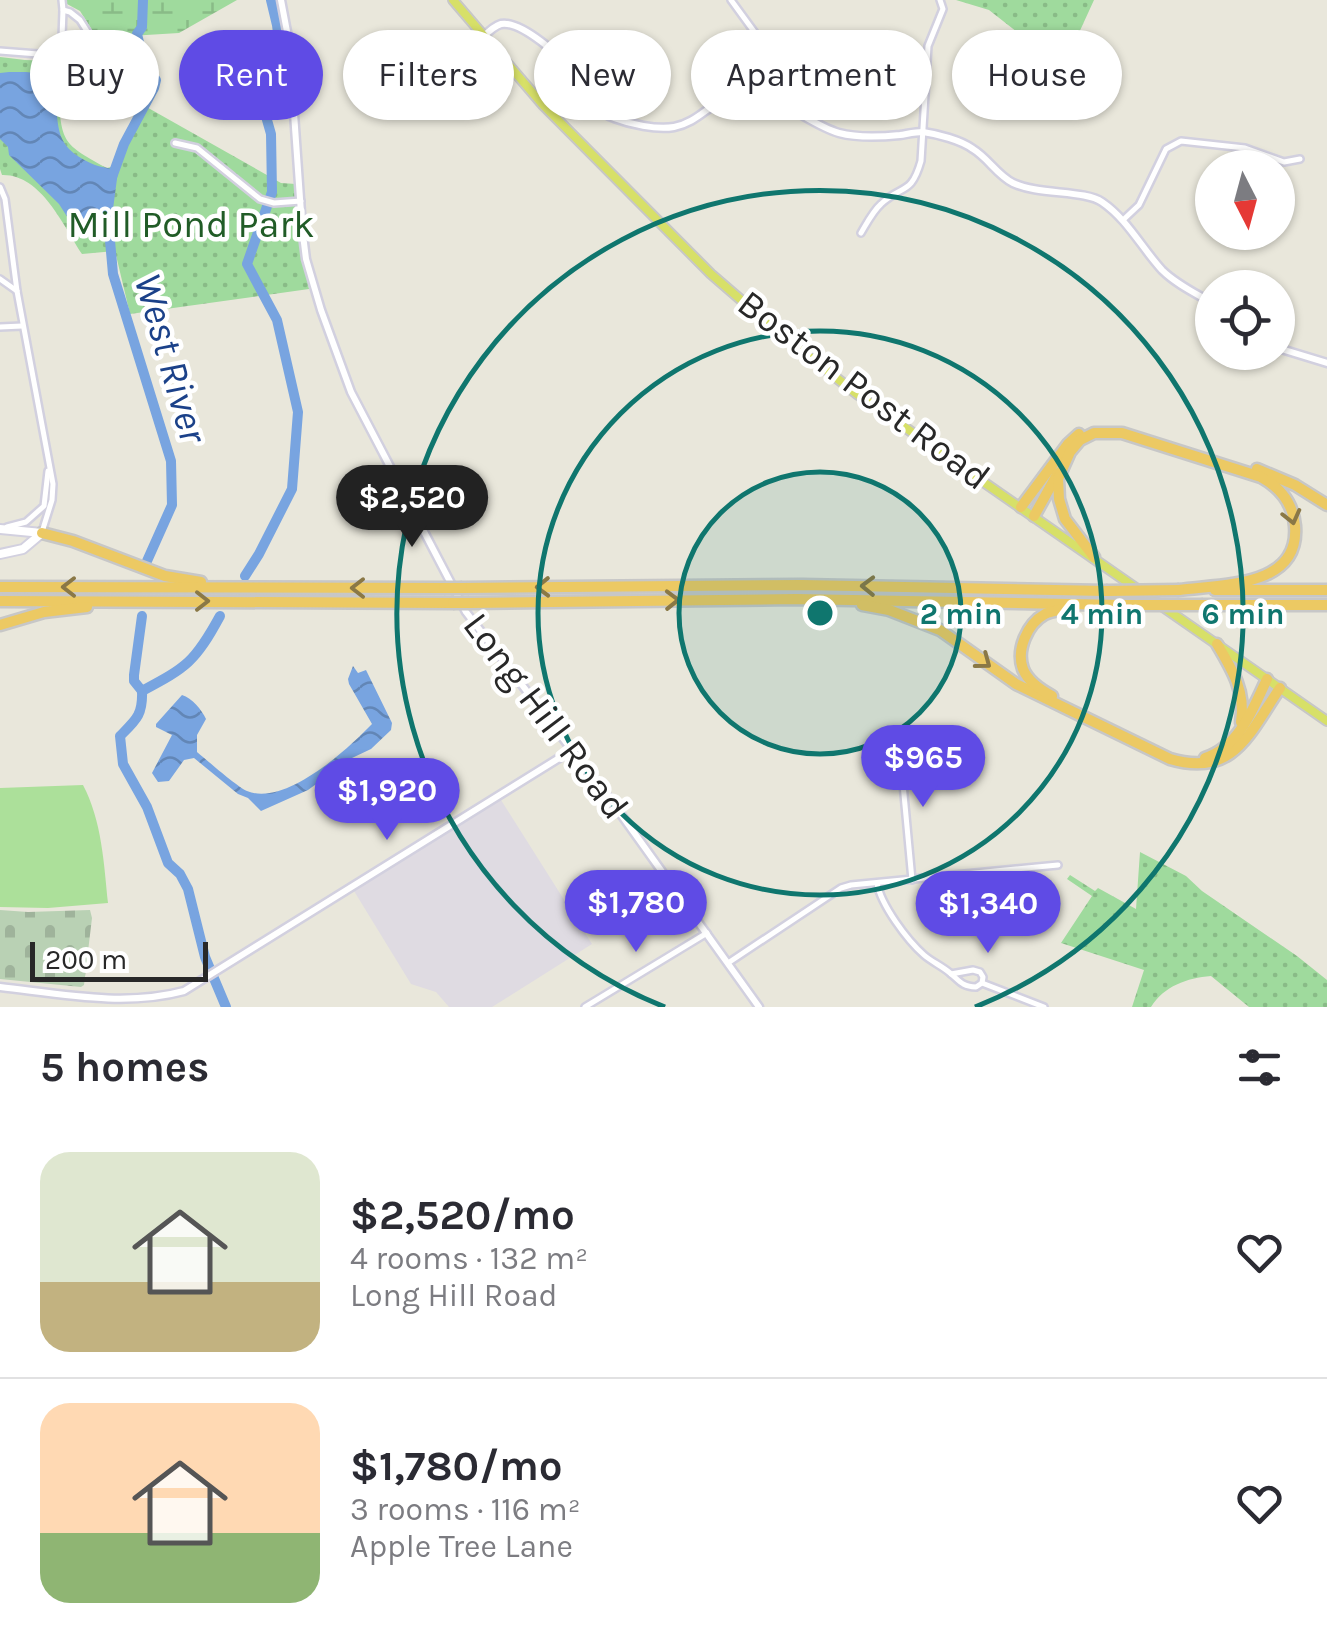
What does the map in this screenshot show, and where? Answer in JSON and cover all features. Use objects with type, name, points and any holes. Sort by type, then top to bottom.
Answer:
[{"type":"highway","points":[[1021,507],[1068,444],[1080,433],[1108,425],[1272,474],[1327,505]]},
{"type":"highway","points":[[1034,516],[1070,452],[1080,440],[1094,433],[1122,434],[1262,476],[1286,496],[1294,514],[1296,533],[1291,553],[1281,568],[1265,577],[1179,590]]},
{"type":"highway","points":[[1070,452],[1058,479],[1059,498],[1065,519],[1094,557]]},
{"type":"highway","points":[[42,533],[73,540],[165,576],[272,588]]},
{"type":"highway","points":[[0,587],[802,584],[1106,591],[1327,590]]},
{"type":"highway","points":[[796,598],[863,605],[916,620],[958,642],[1038,696],[1188,764],[1204,765],[1232,753],[1280,688]]},
{"type":"highway","points":[[0,601],[469,603],[796,598],[1327,605]]},
{"type":"highway","points":[[0,625],[44,612],[170,602]]},
{"type":"highway","points":[[1123,605],[1066,608],[1046,614],[1032,624],[1021,656],[1031,682],[1046,693],[1192,760],[1209,758],[1224,750],[1236,736],[1267,679]]},
{"type":"highway","points":[[1217,644],[1241,692],[1243,708],[1236,736]]},
{"type":"main road","name":"Boston Post Road","points":[[453,0],[477,30]]},
{"type":"main road","name":"Boston Post Road","points":[[514,72],[711,274],[831,375],[1327,721]]},
{"type":"main road","points":[[0,528],[42,533]]},
{"type":"main road","points":[[0,554],[22,549],[42,533]]},
{"type":"street","points":[[0,51],[38,54],[54,49],[62,37],[62,0]]},
{"type":"street","name":"Long Hill Road","points":[[281,0],[289,42],[304,247],[312,283],[358,408],[466,612],[759,1007]]},
{"type":"street","points":[[731,0],[753,30]]},
{"type":"street","points":[[861,233],[882,202],[916,179],[921,161],[928,46],[943,8],[940,0]]},
{"type":"street","points":[[63,10],[80,20],[86,30]]},
{"type":"street","points":[[490,30],[502,24],[520,28],[562,59],[608,117],[654,127],[674,127],[692,120]]},
{"type":"street","points":[[811,120],[855,136],[922,132],[973,149],[1012,182],[1026,188],[1098,198],[1124,220],[1163,271],[1195,293]]},
{"type":"street","points":[[1124,220],[1139,205],[1166,149],[1181,142],[1245,148],[1284,162],[1300,160]]},
{"type":"street","points":[[176,143],[196,148],[252,195],[271,202],[301,201]]},
{"type":"street","points":[[0,187],[53,484],[42,533]]},
{"type":"street","points":[[0,279],[17,291]]},
{"type":"street","points":[[0,327],[23,326]]},
{"type":"street","points":[[1295,355],[1327,363]]},
{"type":"street","points":[[0,528],[22,524],[42,508],[49,463]]},
{"type":"street","points":[[0,987],[121,1004],[154,999],[197,984],[572,750]]},
{"type":"street","points":[[891,756],[902,773],[912,880]]},
{"type":"street","points":[[728,963],[841,888],[1058,865]]},
{"type":"street","points":[[877,883],[886,905],[923,954],[960,984],[976,987],[982,983]]},
{"type":"street","points":[[584,1007],[707,933]]},
{"type":"street","points":[[952,974],[980,972],[982,983]]},
{"type":"street","points":[[982,983],[1044,1007]]},
{"type":"shaded area","points":[[501,800],[592,944],[492,1007],[449,1007],[436,992],[411,984],[354,891]]},
{"type":"green space","points":[[66,0],[237,0],[179,33],[159,34],[159,30],[92,30],[80,11]]},
{"type":"green space","points":[[956,0],[1094,0],[1080,30],[1014,30],[989,10]]},
{"type":"green space","name":"Mill Pond Park","points":[[0,57],[29,60],[30,120],[62,120],[71,145],[107,168],[114,166],[135,120],[159,120],[159,114],[281,183],[296,184],[309,289],[130,314],[115,251],[82,254],[39,192],[16,177],[2,175]]},
{"type":"green space","points":[[83,785],[98,828],[108,903],[0,907],[0,788]]},
{"type":"green space","points":[[1140,852],[1186,876],[1327,980],[1327,1007],[1249,1007],[1211,976],[1177,984],[1151,1007],[1132,1007],[1144,970],[1061,943],[1092,896],[1067,879],[1070,875],[1136,909]]},
{"type":"green space","points":[[0,910],[90,910],[84,985],[0,979]]},
{"type":"water","points":[[0,73],[30,73],[30,120],[58,120],[60,134],[71,151],[95,165],[118,171],[112,217],[105,219],[93,214],[79,229],[73,226],[59,204],[9,155],[8,147],[0,139]]},
{"type":"water","points":[[353,666],[358,673],[366,670],[392,723],[391,730],[371,749],[308,790],[261,811],[194,758],[184,760],[169,781],[158,782],[152,773],[172,735],[156,724],[182,695],[206,719],[197,735],[197,752],[229,779],[247,791],[262,794],[297,783],[332,760],[372,724],[349,684]]},
{"type":"waterway","name":"West River","points":[[111,180],[156,80],[137,34],[142,27],[143,0]]},
{"type":"waterway","points":[[245,576],[292,489],[298,412],[277,320],[247,264],[272,192],[271,134],[259,92],[267,61],[279,42],[271,0]]},
{"type":"waterway","name":"West River","points":[[107,207],[113,274],[171,461],[172,505],[147,561]]},
{"type":"waterway","points":[[142,616],[134,675],[142,691]]},
{"type":"waterway","points":[[142,691],[188,662],[220,616]]},
{"type":"waterway","name":"West River","points":[[142,691],[137,716],[120,736],[123,764],[147,807],[168,863],[188,889],[205,957],[226,1007]]}]
